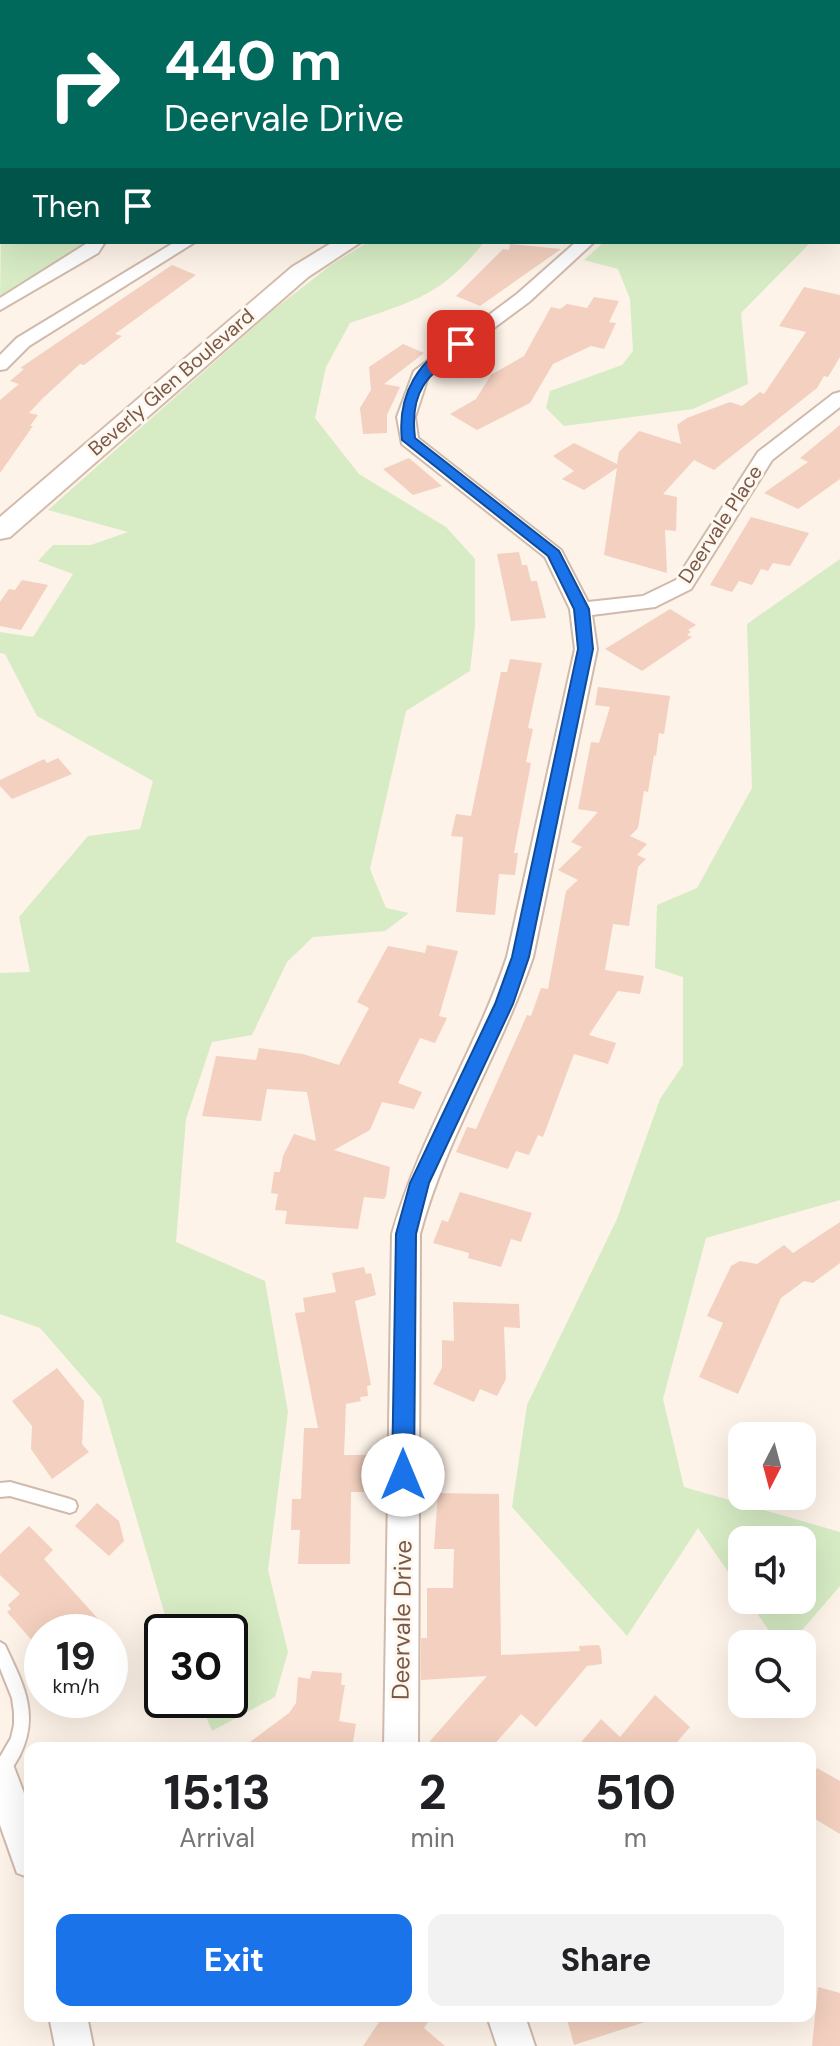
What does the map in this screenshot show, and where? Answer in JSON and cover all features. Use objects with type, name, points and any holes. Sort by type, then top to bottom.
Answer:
[{"type":"main road","name":"Beverly Glen Boulevard","points":[[0,531],[300,272],[346,244]]},
{"type":"street","points":[[0,305],[96,244]]},
{"type":"street","points":[[0,365],[23,342],[184,244]]},
{"type":"street","name":"Deervale Drive","points":[[401,1742],[406,1234],[420,1183],[504,1004],[520,957],[586,649],[581,609],[554,554],[409,440],[406,417],[420,375],[523,298],[584,244]]},
{"type":"street","name":"Deervale Place","points":[[581,609],[634,606],[670,595],[684,584],[765,456],[840,398]]},
{"type":"street","points":[[0,1772],[24,1842]]},
{"type":"street","points":[[69,2022],[74,2046]]},
{"type":"street","points":[[508,2022],[516,2046]]},
{"type":"lane","points":[[0,1490],[10,1489],[70,1506]]},
{"type":"lane","points":[[0,1650],[24,1710],[19,1747],[0,1772]]},
{"type":"green space","points":[[1,244],[87,244],[0,301]]},
{"type":"green space","points":[[365,244],[482,244],[454,274],[424,295],[350,323],[326,367],[315,418],[359,474],[446,527],[475,559],[475,627],[470,671],[406,711],[370,869],[386,908],[409,913],[385,931],[313,937],[287,962],[252,1035],[212,1042],[186,1119],[176,1242],[265,1281],[288,1412],[268,1570],[288,1652],[275,1697],[248,1712],[248,1614],[165,1614],[101,1398],[40,1328],[0,1314],[0,973],[30,972],[19,917],[88,836],[140,829],[153,781],[37,716],[5,654],[0,653],[0,632],[33,637],[73,574],[38,561],[53,545],[91,545],[128,532],[48,510],[272,311],[331,265]]},
{"type":"green space","points":[[602,244],[809,244],[741,313],[748,384],[693,409],[564,426],[546,408],[550,391],[622,365],[633,351],[630,299],[618,269],[584,260]]},
{"type":"green space","points":[[840,559],[840,1200],[706,1238],[663,1399],[684,1487],[728,1500],[728,1510],[764,1510],[840,1532],[840,1586],[816,1614],[816,1526],[728,1526],[728,1572],[698,1528],[627,1636],[512,1507],[527,1405],[617,1219],[660,1099],[683,1065],[683,977],[655,968],[657,905],[697,888],[752,788],[747,624]]},
{"type":"green space","points":[[758,1614],[816,1614],[802,1630],[768,1630]]},
{"type":"green space","points":[[207,1718],[236,1718],[212,1731]]},
{"type":"building","points":[[510,244],[561,249],[480,306],[456,296],[503,249],[509,250]]},
{"type":"building","points":[[172,265],[196,275],[115,334],[122,336],[84,365],[80,364],[42,399],[29,413],[38,415],[30,426],[33,426],[0,473],[0,400],[19,384],[10,381],[24,369],[20,368]]},
{"type":"building","points":[[804,287],[840,295],[840,357],[828,377],[824,376],[817,388],[714,470],[694,460],[663,494],[677,497],[676,531],[665,530],[667,573],[604,555],[617,468],[584,490],[562,479],[574,471],[553,456],[574,443],[617,464],[619,452],[639,431],[681,444],[677,425],[687,418],[730,402],[742,406],[760,392],[764,394],[806,332],[779,326]]},
{"type":"building","points":[[594,297],[619,301],[609,322],[616,323],[604,349],[591,346],[553,364],[530,403],[477,430],[450,414],[476,399],[491,375],[524,356],[551,307],[560,309],[567,304],[587,308]]},
{"type":"building","points":[[403,344],[424,353],[384,384],[400,387],[387,415],[387,433],[363,434],[360,408],[371,390],[369,367]]},
{"type":"building","points":[[840,425],[840,479],[798,509],[764,493],[808,462],[800,458]]},
{"type":"building","points":[[409,458],[442,486],[413,495],[383,469]]},
{"type":"building","points":[[751,517],[809,533],[790,566],[773,563],[768,571],[761,569],[752,585],[739,581],[732,592],[710,585]]},
{"type":"building","points":[[519,552],[522,565],[527,565],[531,581],[537,581],[546,618],[511,621],[497,554]]},
{"type":"building","points":[[22,580],[48,585],[21,630],[0,626],[0,602],[9,589],[15,590]]},
{"type":"building","points":[[670,609],[696,625],[688,630],[691,632],[687,635],[692,637],[642,671],[605,649]]},
{"type":"building","points":[[510,659],[542,663],[528,728],[533,729],[526,762],[531,763],[514,853],[518,853],[515,875],[499,874],[495,915],[456,912],[463,837],[451,836],[456,814],[471,816],[501,672],[507,672]]},
{"type":"building","points":[[598,687],[670,696],[664,734],[659,733],[638,828],[630,836],[647,844],[637,855],[646,859],[638,867],[629,926],[613,924],[605,970],[644,976],[640,994],[618,991],[589,1035],[616,1043],[608,1064],[574,1054],[543,1137],[538,1135],[529,1155],[516,1151],[508,1169],[456,1152],[467,1127],[476,1129],[527,1015],[531,1016],[541,988],[548,989],[566,891],[578,880],[558,870],[582,847],[571,842],[598,812],[578,809],[591,742],[599,743],[610,707],[595,705]]},
{"type":"building","points":[[58,758],[72,774],[12,799],[0,786],[0,780],[44,759],[47,763]]},
{"type":"building","points":[[427,945],[458,951],[439,1016],[447,1018],[435,1043],[420,1038],[398,1083],[422,1092],[414,1109],[382,1102],[370,1130],[334,1150],[390,1167],[386,1196],[384,1199],[364,1197],[358,1229],[285,1224],[287,1211],[275,1210],[278,1194],[271,1193],[274,1172],[280,1172],[283,1156],[294,1134],[316,1141],[307,1092],[267,1089],[261,1121],[202,1116],[216,1056],[256,1060],[259,1048],[303,1054],[339,1065],[369,1008],[357,1002],[388,946],[425,953]]},
{"type":"building","points":[[460,1192],[532,1213],[521,1242],[511,1239],[501,1267],[468,1258],[469,1253],[433,1243],[442,1220],[448,1222]]},
{"type":"building","points":[[840,1222],[840,1263],[813,1283],[804,1281],[781,1298],[738,1394],[699,1377],[723,1323],[707,1316],[731,1266],[740,1261],[757,1264],[784,1245],[793,1253]]},
{"type":"building","points":[[364,1267],[366,1274],[371,1273],[376,1295],[355,1301],[371,1385],[367,1386],[368,1396],[346,1404],[344,1455],[370,1455],[369,1492],[351,1492],[350,1564],[298,1564],[300,1530],[291,1530],[292,1499],[301,1499],[304,1428],[318,1428],[295,1313],[305,1312],[303,1298],[336,1292],[332,1273]]},
{"type":"building","points":[[453,1302],[519,1304],[520,1328],[504,1327],[506,1379],[497,1396],[480,1389],[474,1402],[433,1384],[442,1368],[442,1340],[454,1341]]},
{"type":"building","points":[[57,1368],[84,1401],[82,1444],[89,1452],[52,1479],[31,1449],[32,1426],[12,1401]]},
{"type":"building","points":[[438,1493],[499,1494],[501,1655],[580,1651],[579,1646],[599,1645],[602,1664],[587,1666],[536,1727],[521,1714],[496,1742],[429,1742],[487,1676],[421,1680],[421,1638],[427,1638],[427,1588],[453,1588],[454,1549],[434,1549]]},
{"type":"building","points":[[97,1503],[119,1521],[124,1541],[109,1556],[75,1526]]},
{"type":"building","points":[[29,1526],[53,1550],[44,1559],[94,1614],[24,1614],[24,1631],[7,1612],[11,1609],[8,1605],[20,1594],[0,1575],[0,1554]]},
{"type":"building","points":[[312,1671],[342,1673],[341,1685],[345,1685],[339,1721],[356,1724],[353,1742],[250,1742],[289,1713],[296,1703],[298,1677],[310,1679]]},
{"type":"building","points":[[655,1695],[690,1727],[677,1742],[581,1742],[601,1719],[620,1737]]},
{"type":"building","points":[[816,1770],[840,1781],[840,1834],[816,1820]]},
{"type":"building","points":[[818,1987],[840,1993],[840,2046],[812,2046]]},
{"type":"building","points":[[379,2022],[428,2022],[424,2028],[445,2046],[363,2046]]},
{"type":"building","points":[[568,2022],[645,2022],[574,2045]]},
{"type":"route","points":[[403,1475],[406,1234],[420,1183],[504,1004],[520,957],[586,649],[581,609],[554,554],[409,440],[406,417],[420,375],[461,344]]}]
